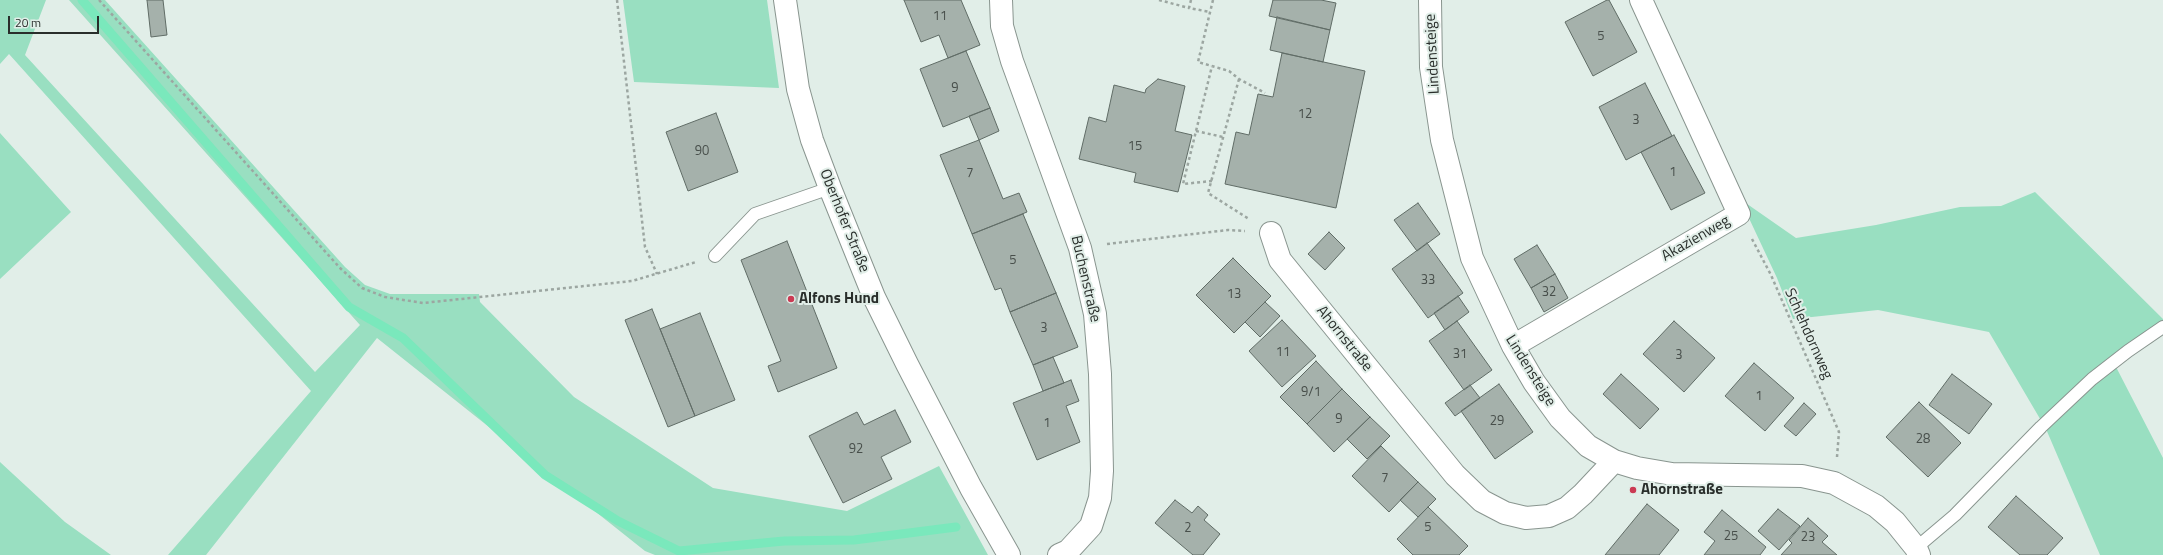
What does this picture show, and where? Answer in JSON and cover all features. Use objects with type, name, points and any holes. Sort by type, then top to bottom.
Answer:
[{"type":"street","name":"Oberhofer Straße","points":[[785,0],[798,89],[812,140],[830,188],[874,297],[971,488],[1009,555]]},
{"type":"street","name":"Buchenstraße","points":[[1000,0],[1002,26],[1012,61],[1080,248],[1095,314],[1100,374],[1102,471],[1100,498],[1091,526],[1068,551],[1059,555]]},
{"type":"street","name":"Lindensteige","points":[[1430,0],[1431,67],[1444,147],[1472,258],[1513,346],[1534,382],[1560,418],[1588,446],[1614,461],[1637,468],[1672,474],[1802,476],[1834,483],[1876,506],[1895,522],[1918,552]]},
{"type":"street","name":"Akazienweg","points":[[1513,346],[1739,214],[1641,0]]},
{"type":"street","name":"Ahornstraße","points":[[1271,233],[1280,260],[1455,475],[1482,501],[1505,513],[1526,518],[1549,516],[1567,508],[1584,494],[1614,461]]},
{"type":"lane","points":[[715,256],[755,214],[830,188]]},
{"type":"lane","points":[[1918,552],[2041,427],[2092,379],[2128,350],[2163,327]]},
{"type":"path","points":[[99,0],[340,268],[362,288],[385,297],[423,303],[632,282],[715,256]]},
{"type":"path","points":[[617,0],[645,247],[657,274]]},
{"type":"path","points":[[1159,0],[1210,12]]},
{"type":"path","points":[[1189,8],[1191,0]]},
{"type":"path","points":[[1213,0],[1198,62],[1229,71],[1239,79],[1265,93]]},
{"type":"path","points":[[1212,66],[1184,184],[1212,181]]},
{"type":"path","points":[[1239,79],[1208,193],[1271,233]]},
{"type":"path","points":[[1196,131],[1224,137]]},
{"type":"path","name":"Schlehdornweg","points":[[1739,214],[1771,275],[1839,432],[1836,460]]},
{"type":"path","points":[[1105,244],[1228,230]]},
{"type":"green space","points":[[0,0],[46,0],[25,55],[315,372],[360,325],[69,0],[105,0],[345,267],[365,285],[390,294],[479,294],[480,302],[574,397],[713,488],[847,511],[939,466],[988,555],[655,555],[645,551],[377,338],[206,555],[168,555],[311,391],[9,54],[0,64]]},
{"type":"green space","points":[[623,0],[767,0],[779,88],[634,82]]},
{"type":"green space","points":[[0,133],[71,212],[0,279]]},
{"type":"green space","points":[[2035,192],[2163,319],[2163,332],[2115,365],[2163,458],[2163,555],[2100,555],[2046,429],[1989,332],[1878,310],[1793,319],[1777,278],[1740,199],[1796,238],[1876,225],[1960,207],[2001,206]]},
{"type":"green space","points":[[0,462],[65,522],[111,555],[0,555]]},
{"type":"building","points":[[147,0],[163,0],[167,35],[151,37]]},
{"type":"building","points":[[904,0],[961,0],[980,45],[948,58],[939,35],[921,42]]},
{"type":"building","points":[[1273,0],[1321,0],[1336,3],[1330,30],[1269,16]]},
{"type":"building","points":[[1609,0],[1637,52],[1593,76],[1565,22]]},
{"type":"building","points":[[1277,17],[1330,30],[1323,62],[1270,50]]},
{"type":"building","points":[[966,51],[990,108],[943,127],[920,69]]},
{"type":"building","points":[[1282,53],[1365,71],[1336,208],[1225,184],[1236,132],[1249,135],[1258,94],[1273,97]]},
{"type":"building","points":[[1158,79],[1185,86],[1175,131],[1192,135],[1178,192],[1134,182],[1136,173],[1079,159],[1089,117],[1106,122],[1114,85],[1145,93],[1146,89]]},
{"type":"building","points":[[1645,83],[1672,136],[1626,160],[1599,107]]},
{"type":"building","points":[[990,108],[999,131],[979,140],[969,116]]},
{"type":"building","points":[[716,113],[738,172],[688,191],[666,132]]},
{"type":"building","points":[[1674,135],[1705,193],[1671,210],[1641,152]]},
{"type":"building","points":[[979,140],[1003,199],[1019,193],[1027,212],[972,234],[940,155]]},
{"type":"building","points":[[1418,203],[1440,234],[1417,251],[1394,220]]},
{"type":"building","points":[[1023,214],[1056,293],[1010,312],[1001,288],[995,290],[972,234]]},
{"type":"building","points":[[1329,232],[1345,248],[1325,270],[1308,254]]},
{"type":"building","points":[[787,241],[837,368],[778,392],[768,366],[781,361],[741,260]]},
{"type":"building","points":[[1427,243],[1463,293],[1428,318],[1392,269]]},
{"type":"building","points":[[1537,245],[1555,274],[1531,288],[1514,259]]},
{"type":"building","points":[[1233,258],[1271,296],[1234,333],[1196,295]]},
{"type":"building","points":[[1555,274],[1568,298],[1544,312],[1531,288]]},
{"type":"building","points":[[1056,293],[1078,347],[1033,365],[1010,312]]},
{"type":"building","points":[[1458,296],[1469,312],[1445,330],[1434,313]]},
{"type":"building","points":[[1265,302],[1280,316],[1260,337],[1245,322]]},
{"type":"building","points":[[652,309],[695,416],[668,427],[625,320]]},
{"type":"building","points":[[700,313],[735,400],[695,416],[660,329]]},
{"type":"building","points":[[1282,320],[1316,356],[1282,387],[1249,351]]},
{"type":"building","points":[[1457,321],[1492,370],[1464,390],[1429,341]]},
{"type":"building","points":[[1674,321],[1715,358],[1684,392],[1643,354]]},
{"type":"building","points":[[1053,357],[1064,383],[1043,391],[1033,365]]},
{"type":"building","points":[[1316,361],[1342,389],[1307,424],[1280,397]]},
{"type":"building","points":[[1754,363],[1794,398],[1765,431],[1725,396]]},
{"type":"building","points":[[1621,374],[1659,409],[1640,429],[1603,394]]},
{"type":"building","points":[[1952,374],[1992,404],[1969,434],[1929,405]]},
{"type":"building","points":[[1071,380],[1079,401],[1066,406],[1080,442],[1037,460],[1013,403]]},
{"type":"building","points":[[1499,384],[1533,432],[1495,459],[1461,411]]},
{"type":"building","points":[[1470,385],[1480,398],[1455,416],[1445,403]]},
{"type":"building","points":[[1342,389],[1370,417],[1334,452],[1307,424]]},
{"type":"building","points":[[1919,402],[1961,443],[1928,477],[1886,437]]},
{"type":"building","points":[[1804,403],[1816,414],[1796,436],[1784,426]]},
{"type":"building","points":[[895,410],[911,442],[881,457],[892,479],[843,503],[809,436],[857,412],[864,425]]},
{"type":"building","points":[[1370,417],[1390,436],[1367,459],[1347,439]]},
{"type":"building","points":[[1381,446],[1418,482],[1389,512],[1352,476]]},
{"type":"building","points":[[1418,482],[1436,499],[1418,517],[1400,500]]},
{"type":"building","points":[[2016,496],[2063,538],[2047,555],[2020,555],[1988,527]]},
{"type":"building","points":[[1175,500],[1192,513],[1198,506],[1208,515],[1204,520],[1220,534],[1203,555],[1193,555],[1155,523]]},
{"type":"building","points":[[1647,504],[1679,530],[1659,555],[1605,555]]},
{"type":"building","points":[[1428,507],[1468,546],[1459,555],[1413,555],[1397,539]]},
{"type":"building","points":[[1778,509],[1800,526],[1779,550],[1758,531]]},
{"type":"building","points":[[1722,510],[1766,547],[1760,555],[1704,555],[1715,541],[1704,532]]},
{"type":"building","points":[[1808,518],[1828,536],[1822,542],[1837,555],[1781,555],[1792,543],[1789,540]]},
{"type":"waterway","points":[[82,0],[349,307],[403,338],[545,475],[618,521],[679,551],[784,541],[854,540],[956,527]]},
{"type":"place","name":"Alfons Hund","points":[[791,299]]},
{"type":"place","name":"Ahornstraße","points":[[1633,490]]}]
